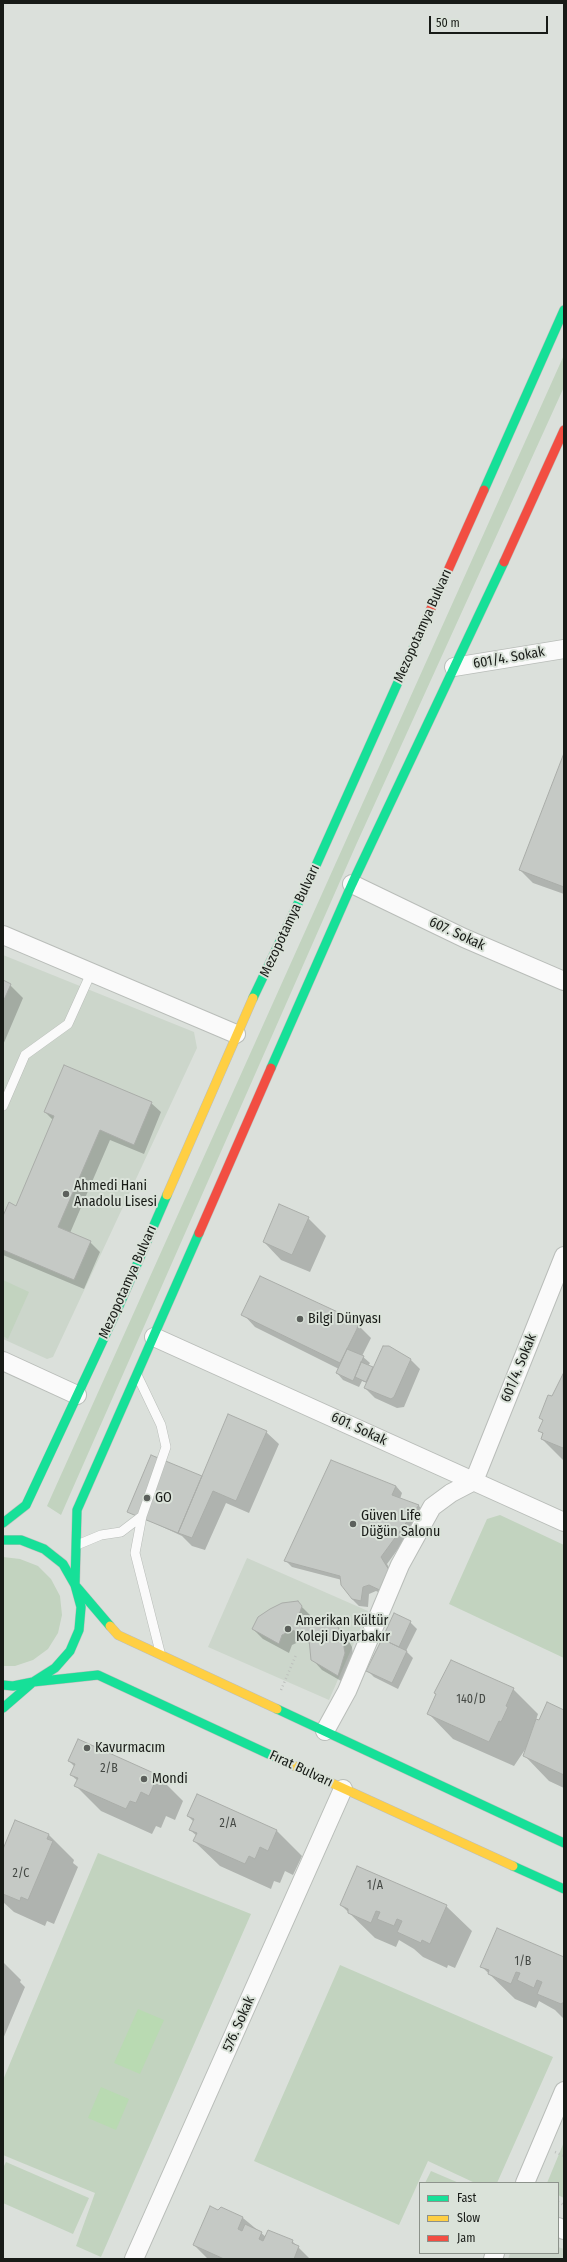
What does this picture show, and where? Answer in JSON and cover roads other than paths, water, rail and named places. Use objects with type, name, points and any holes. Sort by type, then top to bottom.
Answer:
[{"type":"main road","name":"Mezopotamya Bulvarı","points":[[3,1523],[26,1505],[119,1306],[236,1034],[313,872],[564,310]]},
{"type":"main road","points":[[3,1708],[33,1682],[55,1668],[70,1651],[79,1630],[81,1607],[75,1585],[77,1510],[138,1375],[352,884],[523,522],[564,430]]},
{"type":"main road","points":[[3,1540],[21,1540],[44,1549],[63,1564],[75,1585],[118,1635],[564,1843]]},
{"type":"main road","name":"Fırat Bulvarı","points":[[3,1685],[13,1686],[33,1682],[98,1675],[343,1789],[564,1889]]},
{"type":"street","name":"601/4. Sokak","points":[[454,667],[564,649]]},
{"type":"street","name":"607. Sokak","points":[[352,884],[464,938],[564,980]]},
{"type":"street","points":[[3,935],[236,1034]]},
{"type":"street","name":"601/4. Sokak","points":[[474,1481],[564,1256]]},
{"type":"street","name":"601. Sokak","points":[[154,1337],[564,1522]]},
{"type":"street","points":[[3,1361],[77,1395]]},
{"type":"street","points":[[325,1731],[347,1691],[400,1565],[432,1507],[451,1493],[474,1481]]},
{"type":"street","name":"576. Sokak","points":[[135,2258],[343,1789]]},
{"type":"street","points":[[525,2182],[564,2091]]},
{"type":"lane","points":[[3,1106],[25,1055],[68,1024],[91,973]]},
{"type":"lane","points":[[138,1375],[161,1425],[166,1447],[142,1516],[135,1553],[161,1655]]},
{"type":"lane","points":[[76,1545],[101,1535],[121,1532],[142,1516]]},
{"type":"place","name":"Ahmedi Hani Anadolu Lisesi","points":[[66,1194]]},
{"type":"place","name":"Bilgi Dünyası","points":[[300,1319]]},
{"type":"place","name":"GO","points":[[147,1498]]},
{"type":"place","name":"Güven Life Düğün Salonu","points":[[353,1524]]},
{"type":"place","name":"Amerikan Kültür Koleji Diyarbakır","points":[[288,1629]]},
{"type":"place","name":"Kavurmacım","points":[[87,1748]]},
{"type":"place","name":"Mondi","points":[[144,1779]]}]
